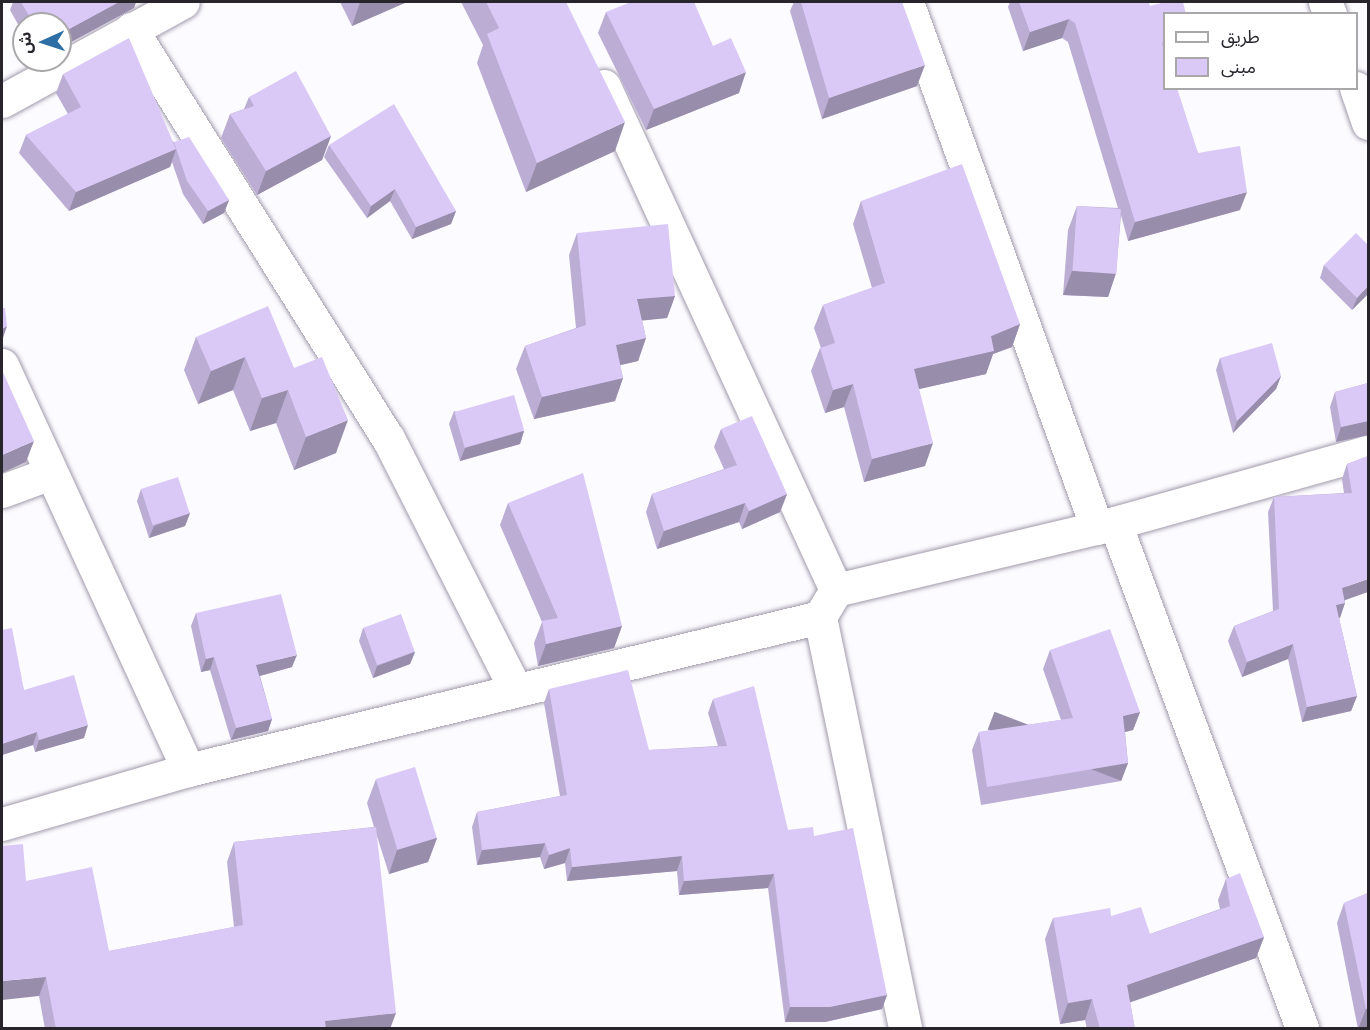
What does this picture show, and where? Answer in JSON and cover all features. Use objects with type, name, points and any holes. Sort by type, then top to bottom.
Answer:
[{"type":"street","points":[[2,101],[183,2]]},
{"type":"street","points":[[908,2],[1106,526],[1302,1029]]},
{"type":"street","points":[[131,29],[388,438],[515,688]]},
{"type":"street","points":[[587,53],[828,604],[905,1029]]},
{"type":"street","points":[[1357,90],[1368,123]]},
{"type":"street","points":[[2,365],[188,770]]},
{"type":"street","points":[[2,824],[188,770],[515,688],[828,604],[1368,452]]},
{"type":"street","points":[[2,491],[51,472]]},
{"type":"building","points":[[21,2],[119,2],[72,27],[72,12],[27,12]]},
{"type":"building","points":[[486,2],[566,2],[625,122],[537,163],[487,34],[499,28]]},
{"type":"building","points":[[631,2],[694,2],[713,46],[731,38],[746,72],[654,109],[606,12]]},
{"type":"building","points":[[801,2],[902,2],[925,65],[829,98]]},
{"type":"building","points":[[1019,2],[1148,2],[1150,6],[1165,2],[1183,2],[1186,12],[1163,12],[1163,90],[1178,90],[1198,153],[1240,146],[1247,192],[1135,222],[1075,23],[1069,19],[1030,32]]},
{"type":"building","points":[[129,38],[176,149],[76,192],[26,135],[81,107],[63,74],[72,72],[72,69]]},
{"type":"building","points":[[296,71],[331,136],[266,171],[230,114],[254,106],[249,97]]},
{"type":"building","points":[[394,104],[456,211],[416,227],[395,189],[371,206],[329,145]]},
{"type":"building","points":[[189,137],[229,200],[208,211],[187,181],[174,142]]},
{"type":"building","points":[[962,164],[1020,324],[991,336],[994,351],[914,369],[933,443],[872,459],[853,384],[833,390],[820,348],[835,343],[823,305],[885,283],[861,201]]},
{"type":"building","points":[[1077,206],[1121,209],[1116,274],[1072,271]]},
{"type":"building","points":[[668,224],[675,296],[637,299],[646,338],[616,345],[623,378],[542,397],[525,346],[586,325],[577,233]]},
{"type":"building","points":[[1356,233],[1368,245],[1368,286],[1357,298],[1324,265]]},
{"type":"building","points":[[268,306],[294,368],[322,357],[348,420],[306,437],[288,390],[262,398],[245,357],[211,371],[196,337]]},
{"type":"building","points":[[2,308],[5,308],[7,326],[2,329]]},
{"type":"building","points":[[1272,343],[1281,376],[1237,421],[1220,358]]},
{"type":"building","points":[[2,370],[34,441],[2,455]]},
{"type":"building","points":[[1368,383],[1368,421],[1341,427],[1335,392]]},
{"type":"building","points":[[514,395],[524,431],[465,448],[454,412]]},
{"type":"building","points":[[752,416],[787,494],[749,511],[745,503],[664,531],[652,494],[737,465],[721,429]]},
{"type":"building","points":[[1368,456],[1368,579],[1342,588],[1345,603],[1336,605],[1357,696],[1307,707],[1293,644],[1247,662],[1234,626],[1279,609],[1274,497],[1352,493],[1347,464]]},
{"type":"building","points":[[583,473],[622,626],[546,644],[542,621],[558,618],[508,503]]},
{"type":"building","points":[[178,477],[190,513],[153,525],[141,489]]},
{"type":"building","points":[[281,594],[297,655],[256,665],[272,719],[236,728],[214,657],[206,659],[196,613]]},
{"type":"building","points":[[401,614],[415,652],[377,665],[363,628]]},
{"type":"building","points":[[12,628],[24,690],[74,675],[88,725],[39,740],[37,732],[2,744],[2,630]]},
{"type":"building","points":[[1110,629],[1140,712],[1123,716],[1128,763],[987,787],[979,732],[1073,718],[1050,650]]},
{"type":"building","points":[[628,670],[649,750],[727,746],[713,699],[754,686],[788,830],[813,827],[814,836],[853,828],[887,995],[830,1007],[790,1007],[774,874],[684,881],[682,856],[572,867],[570,848],[549,855],[545,843],[482,850],[477,812],[567,795],[549,689]]},
{"type":"building","points":[[415,767],[437,838],[397,850],[376,779]]},
{"type":"building","points":[[376,827],[396,1013],[325,1021],[326,1029],[56,1029],[46,977],[2,981],[2,846],[23,844],[26,881],[92,867],[109,951],[243,925],[234,842]]},
{"type":"building","points":[[1240,873],[1264,937],[1127,985],[1135,1029],[1100,1029],[1092,999],[1068,1003],[1053,918],[1110,908],[1111,916],[1141,907],[1150,934],[1230,906],[1226,879]]},
{"type":"building","points":[[1368,893],[1368,1008],[1366,1009],[1344,903]]}]
